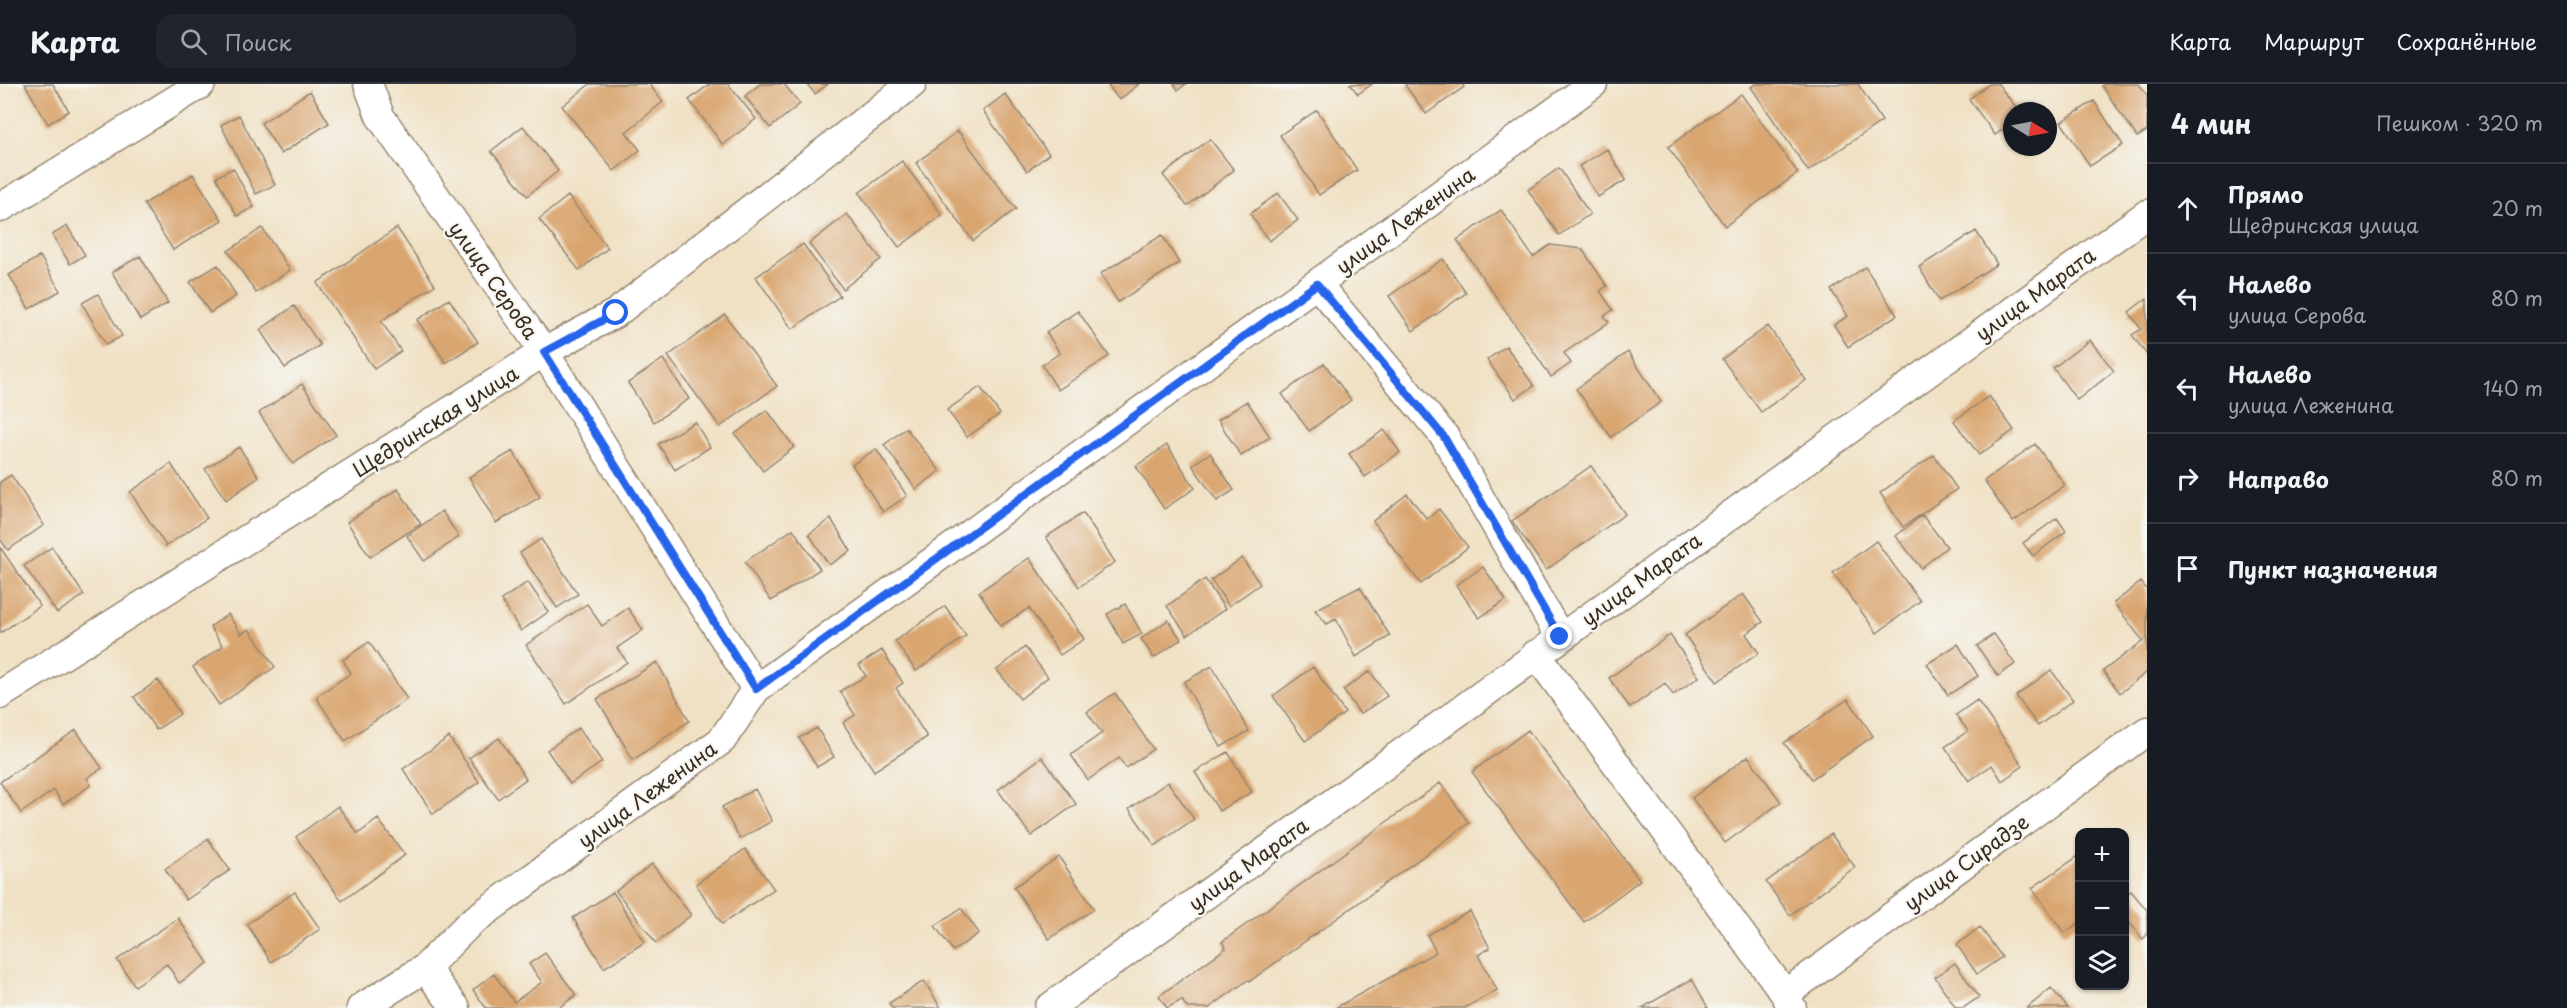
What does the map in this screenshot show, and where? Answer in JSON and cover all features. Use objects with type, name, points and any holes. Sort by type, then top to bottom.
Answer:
[{"type":"street","points":[[0,208],[201,84]]},
{"type":"street","name":"улица Серова","points":[[368,84],[380,116],[544,352],[756,689]]},
{"type":"street","name":"Щедринская улица","points":[[0,695],[544,352],[616,313],[912,84]]},
{"type":"street","name":"улица Леженина","points":[[362,1008],[425,968],[470,922],[722,740],[756,689],[1593,84]]},
{"type":"street","name":"улица Марата","points":[[1049,1008],[2147,214]]},
{"type":"street","points":[[1317,284],[1444,437],[1560,637]]},
{"type":"street","points":[[1536,654],[1789,1001]]},
{"type":"street","name":"улица Сирадзе","points":[[1789,1001],[2147,731]]},
{"type":"street","points":[[425,968],[456,1008]]},
{"type":"building","points":[[25,84],[53,84],[69,111],[48,124]]},
{"type":"building","points":[[590,84],[649,84],[663,102],[626,132],[640,150],[614,171],[562,106]]},
{"type":"building","points":[[710,84],[728,84],[756,119],[723,145],[689,100]]},
{"type":"building","points":[[760,84],[784,84],[800,104],[770,128],[745,96]]},
{"type":"building","points":[[807,84],[828,84],[815,94]]},
{"type":"building","points":[[1107,84],[1139,84],[1119,100]]},
{"type":"building","points":[[1174,84],[1186,84],[1178,90]]},
{"type":"building","points":[[1350,84],[1372,84],[1358,94]]},
{"type":"building","points":[[1462,84],[1464,87],[1426,114],[1405,85]]},
{"type":"building","points":[[1756,84],[1858,84],[1882,121],[1808,171],[1751,87]]},
{"type":"building","points":[[1989,84],[1998,84],[2012,102],[2003,102],[2003,129],[1995,135],[1969,99]]},
{"type":"building","points":[[2105,84],[2139,84],[2147,95],[2147,131],[2137,137],[2102,86]]},
{"type":"building","points":[[310,91],[329,123],[281,154],[261,123]]},
{"type":"building","points":[[1005,94],[1049,154],[1027,171],[983,111]]},
{"type":"building","points":[[1741,94],[1798,173],[1725,226],[1668,147]]},
{"type":"building","points":[[2094,101],[2123,145],[2090,166],[2061,122]]},
{"type":"building","points":[[1317,110],[1357,170],[1319,195],[1280,135]]},
{"type":"building","points":[[239,115],[275,185],[256,194],[221,125]]},
{"type":"building","points":[[523,126],[558,171],[527,196],[491,151]]},
{"type":"building","points":[[958,131],[1016,209],[973,241],[916,163]]},
{"type":"building","points":[[1210,139],[1234,170],[1187,206],[1163,175]]},
{"type":"building","points":[[1607,149],[1626,180],[1598,197],[1579,166]]},
{"type":"building","points":[[902,161],[942,215],[899,247],[859,193]]},
{"type":"building","points":[[233,168],[254,207],[237,216],[216,177]]},
{"type":"building","points":[[1559,168],[1590,214],[1559,235],[1528,190]]},
{"type":"building","points":[[193,174],[222,220],[173,250],[144,204]]},
{"type":"building","points":[[1278,193],[1298,220],[1269,241],[1250,214]]},
{"type":"building","points":[[568,196],[608,248],[579,270],[539,219]]},
{"type":"building","points":[[1501,210],[1533,257],[1550,245],[1582,249],[1607,286],[1600,291],[1613,310],[1604,316],[1609,322],[1564,353],[1571,363],[1551,377],[1457,240]]},
{"type":"building","points":[[847,214],[881,259],[843,289],[809,244]]},
{"type":"building","points":[[67,226],[85,255],[70,264],[52,235]]},
{"type":"building","points":[[262,228],[290,270],[256,293],[228,251]]},
{"type":"building","points":[[397,228],[435,285],[381,321],[401,351],[374,369],[317,283]]},
{"type":"building","points":[[1976,231],[1997,264],[1939,301],[1919,267]]},
{"type":"building","points":[[1162,235],[1179,263],[1118,302],[1100,274]]},
{"type":"building","points":[[803,244],[840,296],[792,329],[756,277]]},
{"type":"building","points":[[40,256],[60,291],[29,309],[9,275]]},
{"type":"building","points":[[140,256],[168,303],[140,320],[112,272]]},
{"type":"building","points":[[1443,259],[1466,293],[1413,331],[1389,296]]},
{"type":"building","points":[[218,265],[236,296],[210,313],[190,282]]},
{"type":"building","points":[[1865,267],[1897,315],[1848,347],[1834,325],[1848,316],[1831,290]]},
{"type":"building","points":[[98,294],[122,336],[106,345],[82,303]]},
{"type":"building","points":[[2147,298],[2147,355],[2132,335],[2141,329],[2129,312]]},
{"type":"building","points":[[449,299],[478,342],[446,363],[417,320]]},
{"type":"building","points":[[294,306],[320,345],[285,368],[260,330]]},
{"type":"building","points":[[1078,311],[1109,356],[1058,390],[1042,365],[1060,353],[1046,332]]},
{"type":"building","points":[[725,315],[777,386],[720,427],[668,356]]},
{"type":"building","points":[[1768,326],[1806,380],[1761,412],[1722,359]]},
{"type":"building","points":[[2090,340],[2114,371],[2077,400],[2053,368]]},
{"type":"building","points":[[1506,346],[1534,386],[1515,399],[1487,360]]},
{"type":"building","points":[[1628,352],[1661,402],[1611,437],[1576,389]]},
{"type":"building","points":[[663,359],[689,399],[654,422],[628,383]]},
{"type":"building","points":[[1324,363],[1351,400],[1309,431],[1282,394]]},
{"type":"building","points":[[302,384],[336,435],[293,464],[259,413]]},
{"type":"building","points":[[980,387],[1000,414],[967,437],[947,410]]},
{"type":"building","points":[[1989,396],[2014,430],[1979,455],[1954,421]]},
{"type":"building","points":[[1247,401],[1270,437],[1241,456],[1218,420]]},
{"type":"building","points":[[767,410],[794,447],[763,471],[735,434]]},
{"type":"building","points":[[695,422],[710,447],[675,470],[658,444]]},
{"type":"building","points":[[906,428],[940,471],[916,489],[884,445]]},
{"type":"building","points":[[1384,430],[1400,452],[1365,477],[1349,454]]},
{"type":"building","points":[[2035,444],[2065,485],[2013,522],[1984,481]]},
{"type":"building","points":[[1167,445],[1195,488],[1164,509],[1136,466]]},
{"type":"building","points":[[239,447],[259,477],[226,500],[205,469]]},
{"type":"building","points":[[876,449],[907,496],[883,512],[852,465]]},
{"type":"building","points":[[513,451],[540,497],[496,523],[469,477]]},
{"type":"building","points":[[1210,453],[1234,490],[1217,501],[1192,465]]},
{"type":"building","points":[[1934,455],[1957,489],[1903,527],[1880,493]]},
{"type":"building","points":[[171,464],[207,518],[166,546],[130,492]]},
{"type":"building","points":[[1591,466],[1625,514],[1546,570],[1512,521]]},
{"type":"building","points":[[11,475],[44,525],[8,550],[0,539],[0,482]]},
{"type":"building","points":[[398,489],[421,524],[370,557],[347,522]]},
{"type":"building","points":[[1407,494],[1427,519],[1439,509],[1468,547],[1421,584],[1373,521]]},
{"type":"building","points":[[442,511],[459,537],[424,561],[407,536]]},
{"type":"building","points":[[1083,513],[1115,562],[1079,587],[1046,537]]},
{"type":"building","points":[[1922,515],[1947,547],[1921,568],[1896,536]]},
{"type":"building","points":[[2057,518],[2066,531],[2033,556],[2023,543]]},
{"type":"building","points":[[831,519],[851,551],[829,565],[809,534]]},
{"type":"building","points":[[793,529],[820,569],[771,601],[745,562]]},
{"type":"building","points":[[541,539],[578,594],[557,608],[520,553]]},
{"type":"building","points":[[1876,541],[1920,601],[1877,633],[1833,573]]},
{"type":"building","points":[[0,547],[40,606],[0,633]]},
{"type":"building","points":[[52,547],[84,595],[57,613],[24,566]]},
{"type":"building","points":[[1029,558],[1084,639],[1060,655],[1029,608],[1001,626],[979,592]]},
{"type":"building","points":[[1242,558],[1260,584],[1229,606],[1211,580]]},
{"type":"building","points":[[1483,567],[1506,600],[1479,618],[1456,585]]},
{"type":"building","points":[[1205,579],[1225,609],[1187,635],[1167,606]]},
{"type":"building","points":[[528,582],[548,612],[521,631],[501,600]]},
{"type":"building","points":[[2141,582],[2147,590],[2147,672],[2120,693],[2103,671],[2143,641],[2114,603]]},
{"type":"building","points":[[1360,587],[1390,636],[1356,657],[1336,619],[1327,624],[1315,610]]},
{"type":"building","points":[[1743,594],[1763,622],[1746,634],[1759,653],[1717,682],[1685,635]]},
{"type":"building","points":[[587,604],[602,626],[628,608],[643,630],[617,648],[627,662],[566,704],[526,645]]},
{"type":"building","points":[[1125,604],[1142,634],[1123,644],[1107,614]]},
{"type":"building","points":[[945,606],[966,636],[916,671],[895,641]]},
{"type":"building","points":[[228,614],[241,634],[249,629],[275,667],[219,705],[193,667],[223,646],[210,627]]},
{"type":"building","points":[[1168,620],[1181,639],[1154,658],[1141,639]]},
{"type":"building","points":[[1994,634],[2015,664],[1998,676],[1977,646]]},
{"type":"building","points":[[1670,635],[1699,677],[1673,695],[1665,683],[1630,708],[1609,678]]},
{"type":"building","points":[[369,642],[407,699],[345,741],[316,697],[351,673],[343,660]]},
{"type":"building","points":[[1958,644],[1978,676],[1948,695],[1927,664]]},
{"type":"building","points":[[1025,647],[1048,677],[1020,699],[997,670]]},
{"type":"building","points":[[882,650],[903,683],[896,688],[927,737],[874,771],[843,723],[855,715],[840,691],[866,676],[859,665]]},
{"type":"building","points":[[657,662],[689,721],[633,760],[597,699]]},
{"type":"building","points":[[1212,666],[1249,731],[1221,747],[1184,682]]},
{"type":"building","points":[[1313,667],[1345,713],[1305,741],[1273,696]]},
{"type":"building","points":[[2051,670],[2073,700],[2038,726],[2016,696]]},
{"type":"building","points":[[1370,671],[1387,696],[1360,714],[1343,690]]},
{"type":"building","points":[[158,680],[180,714],[156,730],[134,697]]},
{"type":"building","points":[[1115,693],[1153,749],[1126,768],[1119,758],[1088,780],[1071,755],[1102,733],[1087,712]]},
{"type":"building","points":[[1848,699],[1873,736],[1812,779],[1784,743]]},
{"type":"building","points":[[1977,700],[2023,766],[2002,781],[1992,765],[1969,781],[1945,747],[1968,731],[1956,715]]},
{"type":"building","points":[[579,728],[602,762],[570,784],[547,750]]},
{"type":"building","points":[[817,728],[834,757],[817,767],[799,738]]},
{"type":"building","points":[[76,730],[102,768],[87,778],[91,785],[63,804],[54,790],[21,813],[0,782]]},
{"type":"building","points":[[1528,730],[1640,880],[1584,922],[1472,772]]},
{"type":"building","points":[[449,737],[479,782],[433,814],[403,769]]},
{"type":"building","points":[[499,738],[526,779],[498,799],[469,758]]},
{"type":"building","points":[[1228,752],[1252,792],[1219,811],[1195,772]]},
{"type":"building","points":[[1748,756],[1781,802],[1725,843],[1692,798]]},
{"type":"building","points":[[1042,757],[1076,804],[1031,836],[998,790]]},
{"type":"building","points":[[1168,782],[1194,819],[1155,846],[1129,809]]},
{"type":"building","points":[[1440,783],[1469,823],[1209,1008],[1187,1008],[1182,1000],[1167,1008],[1159,996],[1226,948],[1222,942]]},
{"type":"building","points":[[755,789],[772,821],[740,839],[722,807]]},
{"type":"building","points":[[338,806],[358,834],[378,819],[405,855],[342,901],[296,837]]},
{"type":"building","points":[[1831,834],[1855,867],[1790,915],[1766,882]]},
{"type":"building","points":[[208,839],[230,870],[186,900],[165,869]]},
{"type":"building","points":[[745,849],[774,889],[722,924],[696,884]]},
{"type":"building","points":[[1059,857],[1094,909],[1049,939],[1014,887]]},
{"type":"building","points":[[2075,858],[2075,925],[2064,933],[2032,888]]},
{"type":"building","points":[[652,864],[691,915],[656,943],[616,891]]},
{"type":"building","points":[[2131,891],[2147,910],[2147,935],[2143,939],[2129,922],[2129,892]]},
{"type":"building","points":[[295,892],[320,929],[271,962],[247,924]]},
{"type":"building","points":[[613,892],[645,942],[604,968],[573,918]]},
{"type":"building","points":[[961,908],[979,933],[953,951],[935,926]]},
{"type":"building","points":[[1470,911],[1490,948],[1478,955],[1497,990],[1465,1008],[1335,1008],[1436,952],[1427,935]]},
{"type":"building","points":[[178,918],[208,963],[179,983],[167,964],[135,986],[117,960]]},
{"type":"building","points":[[1980,927],[2002,957],[1977,974],[1957,945]]},
{"type":"building","points":[[545,953],[576,995],[558,1008],[486,1008],[473,990],[494,974],[514,1002],[542,982],[529,964]]},
{"type":"building","points":[[1955,963],[1979,997],[1963,1008],[1956,1008],[1935,977]]},
{"type":"building","points":[[1692,979],[1708,1008],[1642,1008]]},
{"type":"building","points":[[924,981],[941,1008],[892,1008],[889,1003]]},
{"type":"building","points":[[2051,988],[2068,1008],[2027,1008]]},
{"type":"route","points":[[616,313],[544,352],[756,689],[1317,284],[1444,437],[1560,637]]}]
